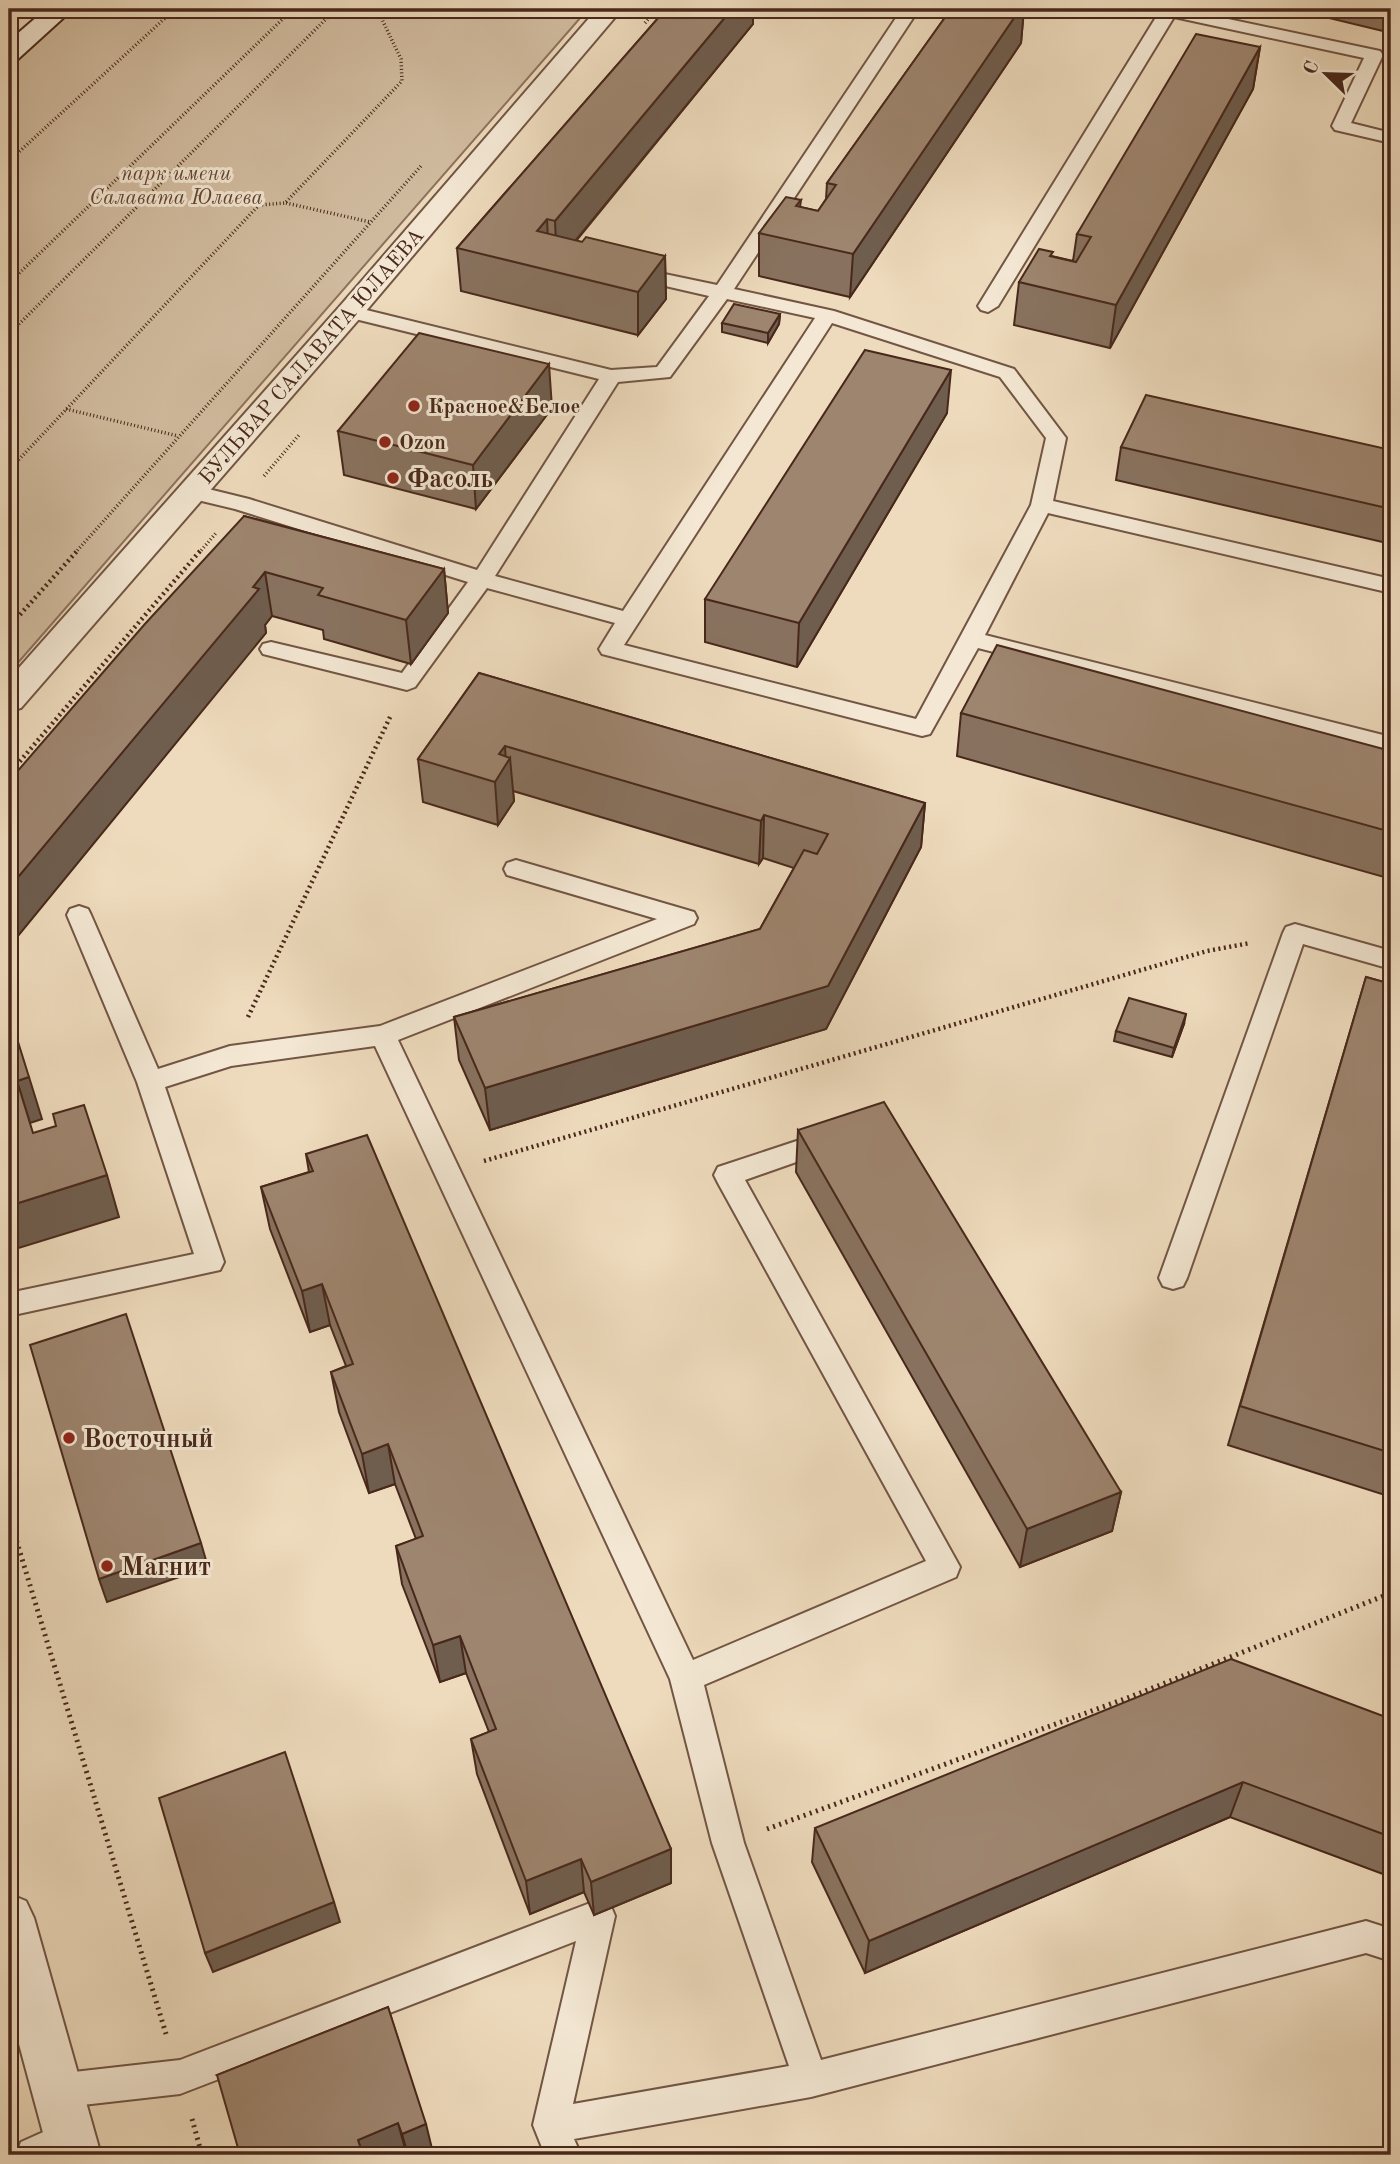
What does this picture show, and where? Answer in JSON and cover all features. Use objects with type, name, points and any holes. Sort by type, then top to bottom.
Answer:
[{"type":"street","points":[[9,54],[61,9]]},
{"type":"street","name":"БУЛЬВАР САЛАВАТА ЮЛАЕВА","points":[[9,700],[350,312],[610,9]]},
{"type":"street","points":[[9,1918],[56,2091],[60,2149]]},
{"type":"lane","points":[[350,312],[611,376],[663,373],[722,292],[910,9]]},
{"type":"lane","points":[[988,306],[1163,10],[1374,55],[1340,126],[1391,138]]},
{"type":"lane","points":[[655,278],[827,315],[1007,373],[1056,438],[1042,505],[922,728],[610,649],[827,315]]},
{"type":"lane","points":[[271,649],[407,681],[482,579],[611,376]]},
{"type":"lane","points":[[192,492],[241,504],[482,579],[629,620]]},
{"type":"lane","points":[[1042,505],[1391,586]]},
{"type":"lane","points":[[972,639],[1391,745]]},
{"type":"lane","points":[[150,1082],[230,1056],[383,1035],[685,918],[516,869]]},
{"type":"lane","points":[[9,1305],[210,1262],[150,1082],[79,915]]},
{"type":"lane","points":[[1174,1278],[1295,933],[1391,960]]},
{"type":"lane","points":[[383,1035],[686,1678],[728,1843],[811,2080]]},
{"type":"lane","points":[[686,1678],[945,1567],[728,1175],[860,1129]]},
{"type":"lane","points":[[56,2091],[180,2077],[598,1916],[557,2140],[811,2080],[1366,1937],[1391,1945]]},
{"type":"path","points":[[9,161],[174,9]]},
{"type":"path","points":[[9,283],[293,9]]},
{"type":"path","points":[[9,334],[337,9]]},
{"type":"path","points":[[285,203],[402,81],[401,59],[377,9]]},
{"type":"path","points":[[9,627],[425,161]]},
{"type":"path","points":[[9,470],[258,205],[285,203],[418,233]]},
{"type":"path","points":[[66,409],[231,447]]},
{"type":"path","points":[[230,1056],[407,681]]},
{"type":"path","points":[[447,1172],[1207,951],[1295,933]]},
{"type":"path","points":[[9,1516],[202,2155]]},
{"type":"path","points":[[728,1843],[1130,1697],[1391,1593]]},
{"type":"green space","name":"парк имени Салавата Юлаева","points":[[74,9],[588,9],[9,673],[9,66]]},
{"type":"building","points":[[666,9],[732,9],[555,221],[547,219],[537,231],[582,242],[586,237],[665,256],[638,292],[457,248]]},
{"type":"building","points":[[951,9],[1020,9],[853,254],[759,233],[786,197],[801,200],[796,206],[818,211],[836,185],[827,183]]},
{"type":"building","points":[[1196,34],[1260,47],[1116,305],[1019,282],[1039,249],[1053,252],[1050,256],[1076,262],[1091,237],[1077,234]]},
{"type":"building","points":[[734,304],[780,314],[768,333],[722,323]]},
{"type":"building","points":[[419,333],[549,364],[473,465],[338,431]]},
{"type":"building","points":[[865,350],[951,370],[799,623],[705,599]]},
{"type":"building","points":[[1146,395],[1391,450],[1391,509],[1121,447]]},
{"type":"building","points":[[244,516],[444,569],[406,620],[318,595],[323,588],[265,572],[253,587],[259,589],[9,888],[9,781],[144,625]]},
{"type":"building","points":[[997,645],[1391,751],[1391,832],[961,713]]},
{"type":"building","points":[[479,673],[925,803],[828,986],[485,1088],[454,1017],[760,929],[804,850],[817,854],[828,834],[764,815],[761,821],[505,746],[499,754],[510,758],[495,782],[418,759]]},
{"type":"building","points":[[1366,977],[1391,984],[1391,1453],[1240,1406]]},
{"type":"building","points":[[1129,998],[1186,1014],[1174,1048],[1116,1031]]},
{"type":"building","points":[[9,1013],[29,1077],[17,1081],[33,1133],[56,1126],[53,1114],[84,1105],[107,1175],[9,1206]]},
{"type":"building","points":[[884,1102],[1121,1492],[1027,1529],[798,1130]]},
{"type":"building","points":[[367,1135],[671,1849],[591,1882],[581,1859],[526,1881],[471,1739],[496,1729],[460,1636],[433,1645],[396,1546],[423,1536],[388,1444],[362,1454],[331,1372],[353,1364],[322,1284],[302,1291],[261,1187],[313,1171],[306,1154]]},
{"type":"building","points":[[126,1314],[201,1543],[99,1579],[30,1345]]},
{"type":"building","points":[[1231,1659],[1391,1719],[1391,1837],[1243,1782],[869,1941],[815,1828]]},
{"type":"building","points":[[285,1752],[334,1902],[205,1953],[159,1798]]},
{"type":"building","points":[[388,2007],[426,2124],[402,2134],[398,2123],[358,2140],[363,2155],[240,2155],[217,2075]]},
{"type":"place","name":"Красное&Белое","points":[[414,406]]},
{"type":"place","name":"Ozon","points":[[385,442]]},
{"type":"place","name":"Фасоль","points":[[393,478]]},
{"type":"place","name":"Восточный","points":[[69,1438]]},
{"type":"place","name":"Магнит","points":[[107,1566]]}]
